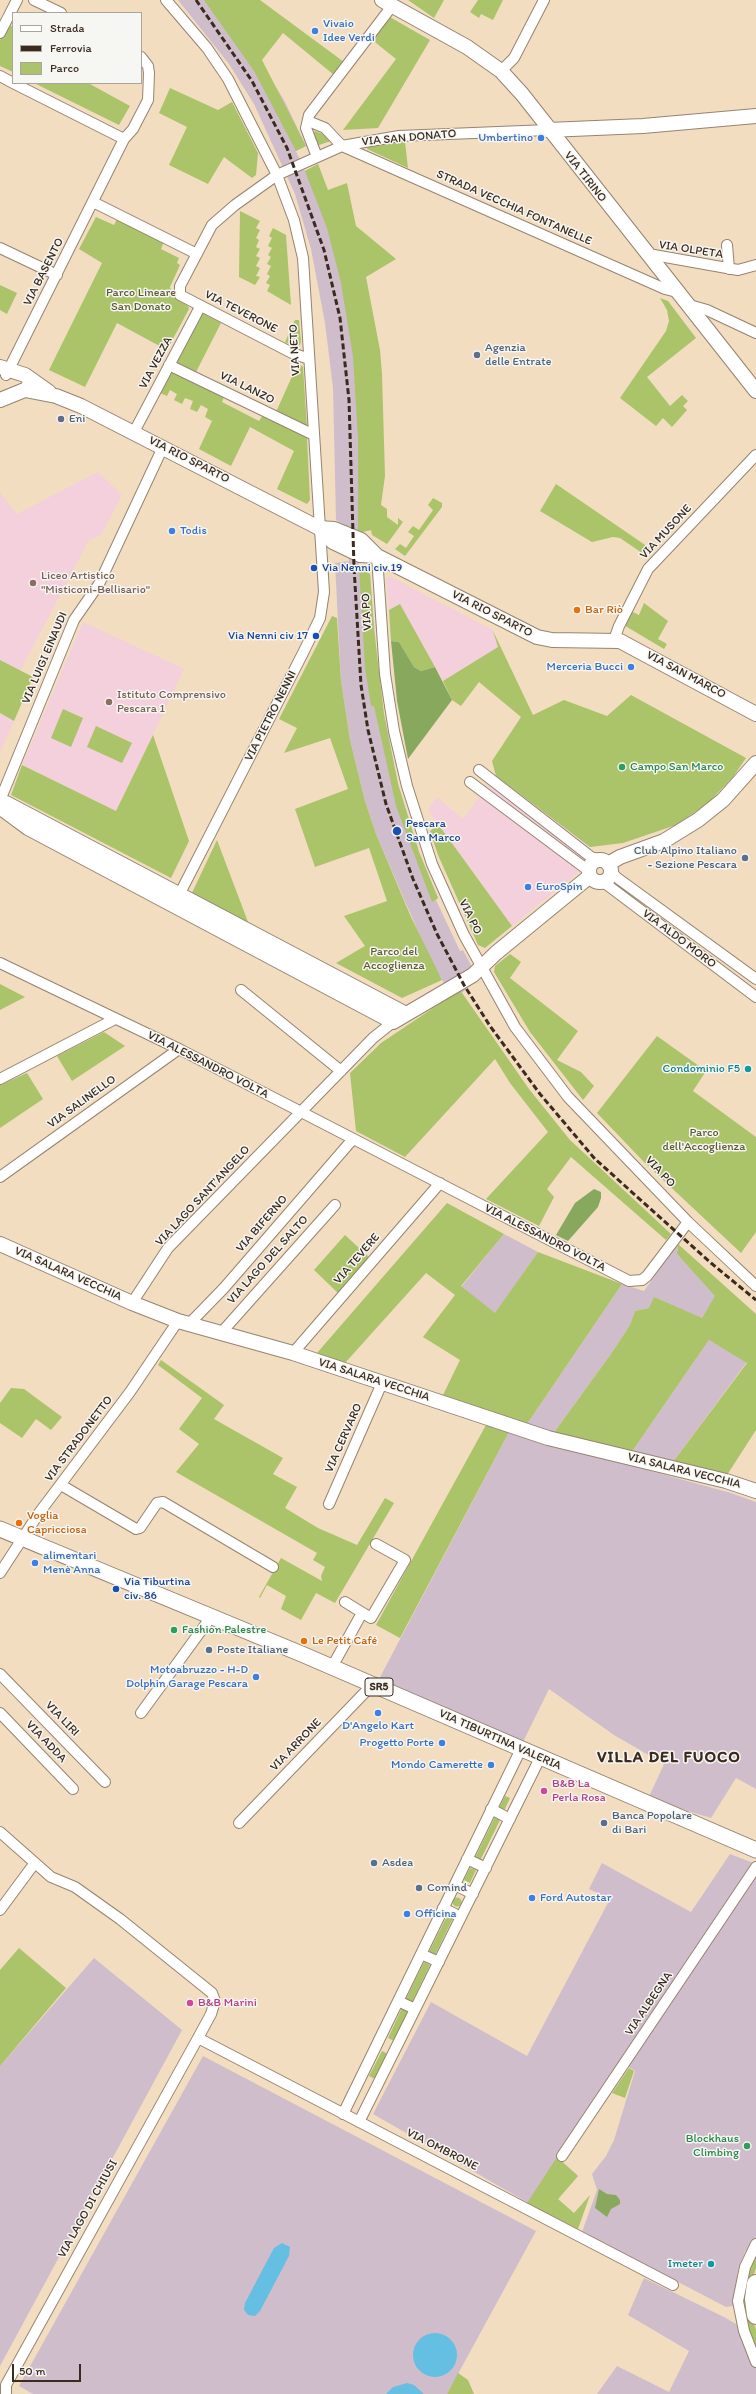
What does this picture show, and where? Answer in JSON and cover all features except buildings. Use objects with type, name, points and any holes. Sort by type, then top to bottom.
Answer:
[{"type":"highway","points":[[756,2284],[754,2299],[756,2315]]},
{"type":"main road","name":"VIA TIBURTINA VALERIA","points":[[0,1529],[332,1667],[756,1850]]},
{"type":"street","points":[[1,29],[17,0]]},
{"type":"street","points":[[34,0],[59,12]]},
{"type":"street","points":[[93,202],[197,254],[212,225],[235,205],[277,175],[228,79],[194,31],[166,0]]},
{"type":"street","points":[[501,72],[514,58],[544,0]]},
{"type":"street","points":[[317,157],[306,128],[309,116],[392,3]]},
{"type":"street","name":"VIA TIRINO","points":[[392,3],[467,47],[501,72],[756,391]]},
{"type":"street","name":"VIA BASENTO","points":[[12,381],[17,353],[124,139],[139,118],[148,100],[150,84],[148,66],[142,58]]},
{"type":"street","points":[[0,76],[12,82]]},
{"type":"street","points":[[15,84],[124,139]]},
{"type":"street","name":"VIA SAN DONATO","points":[[277,175],[342,146],[399,136],[643,126],[756,116]]},
{"type":"street","points":[[308,121],[325,128],[342,146]]},
{"type":"street","name":"STRADA VECCHIA FONTANELLE","points":[[342,146],[664,289],[677,292]]},
{"type":"street","name":"VIA NETO","points":[[277,175],[294,220],[303,258],[320,528]]},
{"type":"street","name":"VIA OLPETA","points":[[727,245],[729,269]]},
{"type":"street","points":[[0,248],[57,275]]},
{"type":"street","name":"VIA TEVERONE","points":[[197,254],[179,288],[183,298],[280,347],[309,359]]},
{"type":"street","name":"VIA OLPETA","points":[[650,258],[654,255],[738,270],[756,265]]},
{"type":"street","points":[[686,304],[707,310],[756,333]]},
{"type":"street","name":"VIA VEZZA","points":[[134,432],[200,306]]},
{"type":"street","name":"VIA LANZO","points":[[169,365],[314,435]]},
{"type":"street","name":"VIA RIO SPARTO","points":[[12,381],[56,396],[134,432],[320,528],[334,529],[361,540],[377,556],[537,637],[552,640],[614,640]]},
{"type":"street","name":"VIA LUIGI EINAUDI","points":[[1,803],[74,620],[99,584],[163,447]]},
{"type":"street","name":"VIA MUSONE","points":[[614,640],[619,626],[648,569],[756,456]]},
{"type":"street","name":"VIA PIETRO NENNI","points":[[176,901],[320,618],[324,592],[320,528]]},
{"type":"street","name":"VIA PO","points":[[377,556],[385,674],[394,731],[406,786],[432,864],[456,919],[515,1027],[568,1097],[688,1222]]},
{"type":"street","name":"VIA SAN MARCO","points":[[614,640],[627,644],[756,714]]},
{"type":"street","points":[[594,876],[590,865],[606,864],[620,857],[664,841],[698,820],[723,800],[756,763]]},
{"type":"street","name":"VIA ALDO MORO","points":[[479,770],[591,857],[606,864],[616,877],[756,979]]},
{"type":"street","name":"VIA ALDO MORO","points":[[470,782],[756,997]]},
{"type":"street","points":[[1,803],[393,1022]]},
{"type":"street","points":[[300,1112],[373,1038],[393,1022],[471,976],[481,966],[594,876],[607,878],[606,864]]},
{"type":"street","points":[[176,901],[406,1014]]},
{"type":"street","name":"VIA ALESSANDRO VOLTA","points":[[0,963],[179,1049],[628,1281],[642,1280],[647,1276],[688,1222]]},
{"type":"street","points":[[241,990],[341,1071]]},
{"type":"street","points":[[0,1079],[116,1019]]},
{"type":"street","name":"VIA SALINELLO","points":[[0,1177],[179,1049]]},
{"type":"street","name":"VIA LAGO SANT'ANGELO","points":[[132,1303],[168,1248],[300,1112]]},
{"type":"street","name":"VIA BIFERNO","points":[[183,1323],[224,1288],[353,1139]]},
{"type":"street","name":"VIA TEVERE","points":[[293,1353],[440,1183]]},
{"type":"street","name":"VIA LAGO DEL SALTO","points":[[221,1333],[335,1205]]},
{"type":"street","points":[[688,1222],[756,1286]]},
{"type":"street","name":"VIA SALARA VECCHIA","points":[[0,1244],[132,1303],[183,1323],[293,1353],[548,1438],[726,1481],[756,1490]]},
{"type":"street","name":"VIA STRADONETTO","points":[[0,1574],[39,1513],[183,1323]]},
{"type":"street","name":"VIA CERVARO","points":[[329,1504],[382,1383]]},
{"type":"street","points":[[61,1485],[136,1529],[140,1528],[157,1503],[163,1502],[273,1567]]},
{"type":"street","points":[[345,1602],[371,1618],[405,1560],[376,1544]]},
{"type":"street","points":[[332,1667],[362,1613]]},
{"type":"street","points":[[141,1713],[211,1617]]},
{"type":"street","name":"VIA LIRI","points":[[0,1674],[105,1782]]},
{"type":"street","name":"VIA ARRONE","points":[[239,1823],[372,1684]]},
{"type":"street","name":"VIA ADDA","points":[[0,1713],[73,1789]]},
{"type":"street","points":[[343,2114],[520,1749]]},
{"type":"street","points":[[359,2122],[540,1758]]},
{"type":"street","points":[[491,1809],[510,1819]]},
{"type":"street","name":"VIA LAGO DI CHIUSI","points":[[0,1832],[34,1864],[51,1877],[75,1887],[120,1919],[212,1993],[215,2001],[211,2014],[198,2038],[6,2385],[6,2394]]},
{"type":"street","points":[[467,1859],[486,1868]]},
{"type":"street","points":[[0,1910],[34,1864]]},
{"type":"street","name":"VIA ALBEGNA","points":[[562,2156],[756,1866]]},
{"type":"street","points":[[455,1885],[473,1894]]},
{"type":"street","points":[[443,1908],[461,1917]]},
{"type":"street","points":[[421,1954],[439,1962]]},
{"type":"street","points":[[398,2001],[415,2009]]},
{"type":"street","name":"VIA OMBRONE","points":[[198,2038],[673,2285]]},
{"type":"street","points":[[379,2040],[396,2048]]},
{"type":"street","points":[[756,2244],[743,2273],[738,2301],[744,2332],[756,2362]]},
{"type":"shaded area","points":[[178,0],[222,0],[284,100],[306,146],[296,151],[305,171],[318,164],[353,284],[371,530],[358,533],[359,568],[370,574],[378,673],[384,714],[398,784],[419,852],[438,898],[436,900],[460,951],[463,950],[473,969],[464,975],[470,985],[462,993],[460,990],[452,997],[430,959],[376,834],[365,801],[350,740],[341,681],[335,563],[349,561],[348,527],[336,520],[333,388],[325,323],[311,249],[295,194],[254,104],[229,64]]},
{"type":"shaded area","name":"Liceo Artistico \"Misticoni-Bellisario\"","points":[[98,472],[122,495],[101,535],[89,540],[20,671],[0,660],[0,493],[17,514]]},
{"type":"shaded area","points":[[389,576],[493,630],[499,647],[443,681],[400,604],[389,610],[386,579]]},
{"type":"shaded area","name":"Istituto Comprensivo Pescara 1","points":[[83,622],[184,669],[116,812],[22,765]]},
{"type":"shaded area","points":[[0,713],[14,721],[0,753]]},
{"type":"shaded area","points":[[496,776],[590,847],[579,872],[512,926],[428,810],[437,797],[463,819]]},
{"type":"shaded area","points":[[504,1234],[538,1252],[495,1314],[461,1287]]},
{"type":"shaded area","points":[[678,1244],[677,1254],[716,1296],[702,1318],[649,1308],[635,1311],[630,1325],[613,1351],[553,1434],[527,1424],[622,1284],[644,1291]]},
{"type":"shaded area","points":[[709,1340],[747,1362],[673,1462],[631,1453]]},
{"type":"shaded area","points":[[509,1432],[731,1493],[756,1502],[756,1789],[736,1778],[711,1818],[648,1799],[664,1764],[614,1735],[549,1689],[522,1744],[377,1683]]},
{"type":"shaded area","points":[[730,1854],[756,1864],[756,2237],[745,2252],[738,2269],[733,2306],[726,2307],[582,2232],[597,2190],[592,2174],[606,2156],[614,2140],[635,2071],[623,2063],[561,2161],[578,2176],[546,2213],[373,2114],[431,2002],[527,2056],[610,1899],[589,1889],[602,1863],[691,1912]]},
{"type":"shaded area","points":[[94,1958],[182,2030],[0,2366],[0,2066]]},
{"type":"shaded area","points":[[203,2056],[536,2231],[447,2394],[33,2394],[19,2386]]},
{"type":"shaded area","points":[[644,2278],[724,2317],[748,2331],[756,2350],[756,2394],[597,2394],[617,2366],[669,2392],[689,2351],[628,2315]]},
{"type":"green space","points":[[204,0],[260,0],[344,62],[334,75],[283,33],[262,60],[306,146],[296,151],[254,71]]},
{"type":"green space","points":[[408,0],[444,0],[434,18]]},
{"type":"green space","points":[[478,0],[503,0],[493,20],[481,14],[479,18],[470,12]]},
{"type":"green space","points":[[388,16],[430,40],[378,128],[343,130],[396,59],[371,39]]},
{"type":"green space","points":[[8,24],[12,26],[12,72],[0,66],[0,40]]},
{"type":"green space","points":[[36,84],[90,84],[130,106],[119,125]]},
{"type":"green space","points":[[170,88],[218,110],[232,102],[258,153],[256,175],[252,178],[224,157],[208,184],[169,165],[187,127],[159,113]]},
{"type":"green space","points":[[315,131],[323,134],[331,141],[316,146],[312,134]]},
{"type":"green space","points":[[405,142],[408,168],[367,149],[367,145]]},
{"type":"green space","points":[[318,164],[328,190],[347,183],[356,226],[396,259],[366,277],[380,350],[382,374],[385,476],[381,505],[387,509],[387,517],[398,525],[398,518],[403,522],[387,544],[372,535],[371,530],[358,533],[358,440],[353,357],[341,283],[327,228],[305,171]]},
{"type":"green space","points":[[240,211],[260,221],[256,228],[260,230],[256,238],[259,240],[256,247],[260,249],[256,256],[260,258],[256,266],[260,268],[256,276],[260,277],[255,285],[239,277]]},
{"type":"green space","name":"Parco Lineare San Donato","points":[[96,217],[114,225],[117,219],[164,242],[161,249],[179,258],[177,263],[180,265],[170,287],[173,297],[188,306],[189,309],[167,350],[117,323],[85,387],[49,370],[102,263],[79,249]]},
{"type":"green space","points":[[273,228],[286,235],[291,305],[267,291],[270,285],[266,283],[270,276],[267,274],[271,266],[267,264],[271,257],[268,255],[272,248],[268,246],[272,238],[269,236]]},
{"type":"green space","points":[[0,285],[17,293],[7,314],[0,310]]},
{"type":"green space","points":[[660,298],[668,301],[696,338],[647,377],[670,406],[682,395],[688,401],[683,406],[687,410],[672,427],[663,418],[656,426],[620,398],[666,331],[669,321],[667,310]]},
{"type":"green space","points":[[199,311],[221,323],[196,372],[173,361]]},
{"type":"green space","points":[[295,320],[299,320],[301,342],[300,345],[295,347],[285,342]]},
{"type":"green space","points":[[298,363],[303,367],[307,427],[276,412]]},
{"type":"green space","points":[[170,368],[225,395],[222,402],[259,421],[263,415],[307,437],[310,500],[307,504],[277,489],[294,451],[250,427],[231,466],[199,449],[212,421],[205,417],[208,409],[201,405],[197,412],[190,409],[193,401],[185,398],[182,404],[174,400],[177,394],[170,390],[167,396],[158,392]]},
{"type":"green space","points":[[556,484],[651,549],[645,555],[620,538],[613,537],[592,542],[540,511]]},
{"type":"green space","points":[[433,498],[442,503],[442,507],[405,556],[395,549],[400,544],[406,548],[414,536],[408,532],[413,526],[419,530],[433,510],[428,505]]},
{"type":"green space","points":[[359,568],[370,574],[374,629],[384,714],[398,784],[419,852],[438,898],[432,902],[396,806],[374,706],[371,706],[365,668]]},
{"type":"green space","points":[[644,603],[668,621],[658,639],[667,644],[664,649],[622,624],[629,610],[639,615]]},
{"type":"green space","points":[[400,604],[435,667],[421,671],[414,667],[399,642],[391,641],[389,610]]},
{"type":"green space","name":"Parco del Accoglienza","points":[[332,616],[337,618],[341,681],[350,740],[365,801],[376,834],[411,917],[442,980],[402,998],[336,963],[365,946],[344,916],[387,901],[369,848],[315,867],[295,809],[348,789],[330,738],[284,753],[297,728],[279,719]]},
{"type":"green space","name":"Campo San Marco","points":[[493,631],[533,715],[564,700],[607,716],[631,695],[746,758],[733,777],[708,803],[676,825],[623,843],[590,847],[496,776],[492,761],[521,717],[479,682],[461,706],[452,700],[443,681],[498,647]]},
{"type":"green space","points":[[391,641],[399,642],[414,667],[421,671],[435,667],[452,700],[408,759],[397,701]]},
{"type":"green space","points":[[0,660],[33,677],[14,721],[0,713]]},
{"type":"green space","points":[[63,709],[83,718],[71,747],[51,738]]},
{"type":"green space","points":[[96,726],[132,743],[122,763],[87,747]]},
{"type":"green space","points":[[153,735],[189,841],[171,878],[11,795],[22,765],[116,811]]},
{"type":"green space","points":[[438,824],[512,926],[485,948],[478,945],[438,855],[430,831]]},
{"type":"green space","points":[[217,840],[248,922],[247,924],[191,895]]},
{"type":"green space","points":[[510,954],[521,962],[510,978],[578,1031],[557,1060],[581,1072],[594,1086],[583,1100],[530,1032],[494,972],[495,966]]},
{"type":"green space","points":[[0,984],[25,997],[0,1010]]},
{"type":"green space","points":[[460,990],[529,1089],[570,1140],[671,1234],[666,1240],[571,1157],[547,1189],[554,1197],[539,1226],[486,1199],[548,1132],[510,1083],[495,1059],[405,1157],[356,1131],[350,1073],[381,1043]]},
{"type":"green space","points":[[104,1032],[125,1046],[72,1081],[57,1056]]},
{"type":"green space","name":"Parco dell'Accoglienza","points":[[657,1036],[706,1071],[693,1091],[756,1137],[756,1232],[741,1253],[644,1162],[597,1113]]},
{"type":"green space","points":[[27,1073],[43,1099],[0,1128],[0,1085]]},
{"type":"green space","points":[[594,1189],[601,1192],[598,1207],[568,1241],[556,1235],[575,1203]]},
{"type":"green space","points":[[447,1203],[504,1234],[461,1286],[495,1313],[538,1252],[622,1284],[527,1424],[443,1395],[460,1360],[423,1337],[455,1295],[426,1273],[345,1363],[317,1353]]},
{"type":"green space","points":[[345,1235],[371,1259],[339,1294],[314,1270]]},
{"type":"green space","points":[[678,1244],[756,1314],[756,1430],[727,1475],[673,1462],[747,1363],[709,1340],[631,1453],[553,1434],[613,1351],[630,1325],[635,1311],[649,1308],[654,1297],[702,1318],[715,1296],[677,1254]]},
{"type":"green space","points":[[161,1360],[224,1405],[214,1419],[283,1458],[273,1474],[297,1487],[285,1508],[318,1528],[357,1545],[385,1498],[394,1503],[335,1603],[316,1593],[301,1620],[281,1609],[286,1596],[267,1585],[260,1598],[259,1597],[281,1558],[322,1581],[321,1576],[325,1567],[313,1560],[317,1553],[176,1472],[199,1444],[179,1429],[202,1398],[158,1365]]},
{"type":"green space","points":[[11,1388],[24,1389],[62,1417],[51,1430],[36,1419],[22,1438],[0,1423],[0,1403]]},
{"type":"green space","points":[[486,1425],[509,1432],[400,1638],[376,1625]]},
{"type":"green space","points":[[505,1796],[510,1798],[504,1811],[499,1808]]},
{"type":"green space","points":[[495,1817],[500,1820],[480,1861],[475,1858]]},
{"type":"green space","points":[[470,1868],[476,1870],[470,1883],[464,1880]]},
{"type":"green space","points":[[457,1897],[462,1902],[457,1907],[452,1902]]},
{"type":"green space","points":[[447,1916],[453,1918],[435,1955],[429,1952]]},
{"type":"green space","points":[[19,1948],[66,1988],[0,2066],[0,1970]]},
{"type":"green space","points":[[424,1962],[430,1965],[412,2002],[406,1999]]},
{"type":"green space","points":[[402,2008],[408,2011],[394,2041],[388,2038]]},
{"type":"green space","points":[[382,2051],[388,2054],[375,2079],[369,2076]]},
{"type":"green space","points":[[629,2068],[634,2071],[625,2098],[612,2093]]},
{"type":"green space","points":[[557,2157],[578,2176],[558,2199],[574,2213],[590,2195],[578,2229],[527,2203]]},
{"type":"green space","points":[[599,2189],[607,2194],[616,2195],[620,2200],[620,2204],[611,2209],[607,2217],[595,2208]]},
{"type":"green space","points":[[756,2249],[756,2268],[753,2277],[753,2321],[756,2330],[756,2350],[741,2312],[742,2284]]},
{"type":"green space","points":[[458,2373],[468,2380],[474,2394],[447,2394]]},
{"type":"water","points":[[282,2243],[290,2247],[289,2256],[260,2311],[255,2316],[248,2315],[244,2310],[245,2303],[274,2248]]},
{"type":"water","points":[[431,2333],[439,2333],[444,2334],[451,2339],[456,2346],[456,2364],[451,2371],[444,2376],[431,2377],[423,2374],[416,2367],[413,2359],[413,2351],[416,2343],[423,2336]]},
{"type":"water","points":[[407,2383],[414,2385],[424,2394],[386,2394],[393,2387]]},
{"type":"railway","points":[[196,0],[252,81],[287,148],[324,250],[340,318],[349,400],[354,567],[361,685],[368,730],[386,804],[413,879],[437,934],[464,985],[490,1026],[540,1094],[595,1159],[711,1263],[756,1300]]},
{"type":"place","name":"Vivaio Idee Verdi","points":[[315,31]]},
{"type":"place","name":"Umbertino","points":[[541,138]]},
{"type":"place","name":"Agenzia delle Entrate","points":[[477,355]]},
{"type":"place","name":"Eni","points":[[61,419]]},
{"type":"place","name":"Todis","points":[[172,531]]},
{"type":"place","name":"Via Nenni civ 19","points":[[314,568]]},
{"type":"place","name":"Liceo Artistico \"Misticoni-Bellisario\"","points":[[33,583]]},
{"type":"place","name":"Bar Riò","points":[[577,610]]},
{"type":"place","name":"Via Nenni civ 17","points":[[316,636]]},
{"type":"place","name":"Merceria Bucci","points":[[631,667]]},
{"type":"place","name":"Istituto Comprensivo Pescara 1","points":[[109,702]]},
{"type":"place","name":"Campo San Marco","points":[[622,767]]},
{"type":"place","name":"Pescara San Marco","points":[[397,831]]},
{"type":"place","name":"Club Alpino Italiano - Sezione Pescara","points":[[745,858]]},
{"type":"place","name":"EuroSpin","points":[[528,887]]},
{"type":"place","name":"Condominio F5","points":[[748,1069]]},
{"type":"place","name":"Voglia Capricciosa","points":[[19,1523]]},
{"type":"place","name":"alimentari Menè Anna","points":[[35,1563]]},
{"type":"place","name":"Via Tiburtina civ. 86","points":[[116,1589]]},
{"type":"place","name":"Fashion Palestre","points":[[174,1630]]},
{"type":"place","name":"Le Petit Café","points":[[304,1641]]},
{"type":"place","name":"Poste Italiane","points":[[209,1650]]},
{"type":"place","name":"Motoabruzzo - H-D Dolphin Garage Pescara","points":[[256,1677]]},
{"type":"place","name":"D'Angelo Kart","points":[[378,1713]]},
{"type":"place","name":"Progetto Porte","points":[[442,1743]]},
{"type":"place","name":"Mondo Camerette","points":[[491,1765]]},
{"type":"place","name":"B&B La Perla Rosa","points":[[544,1791]]},
{"type":"place","name":"Banca Popolare di Bari","points":[[604,1823]]},
{"type":"place","name":"Asdea","points":[[374,1863]]},
{"type":"place","name":"Comind","points":[[419,1888]]},
{"type":"place","name":"Ford Autostar","points":[[532,1898]]},
{"type":"place","name":"Officina","points":[[407,1914]]},
{"type":"place","name":"B&B Marini","points":[[190,2003]]},
{"type":"place","name":"Blockhaus Climbing","points":[[747,2146]]},
{"type":"place","name":"Imeter","points":[[711,2264]]},
{"type":"district","name":"VILLA DEL FUOCO","points":[[669,1758]]}]
